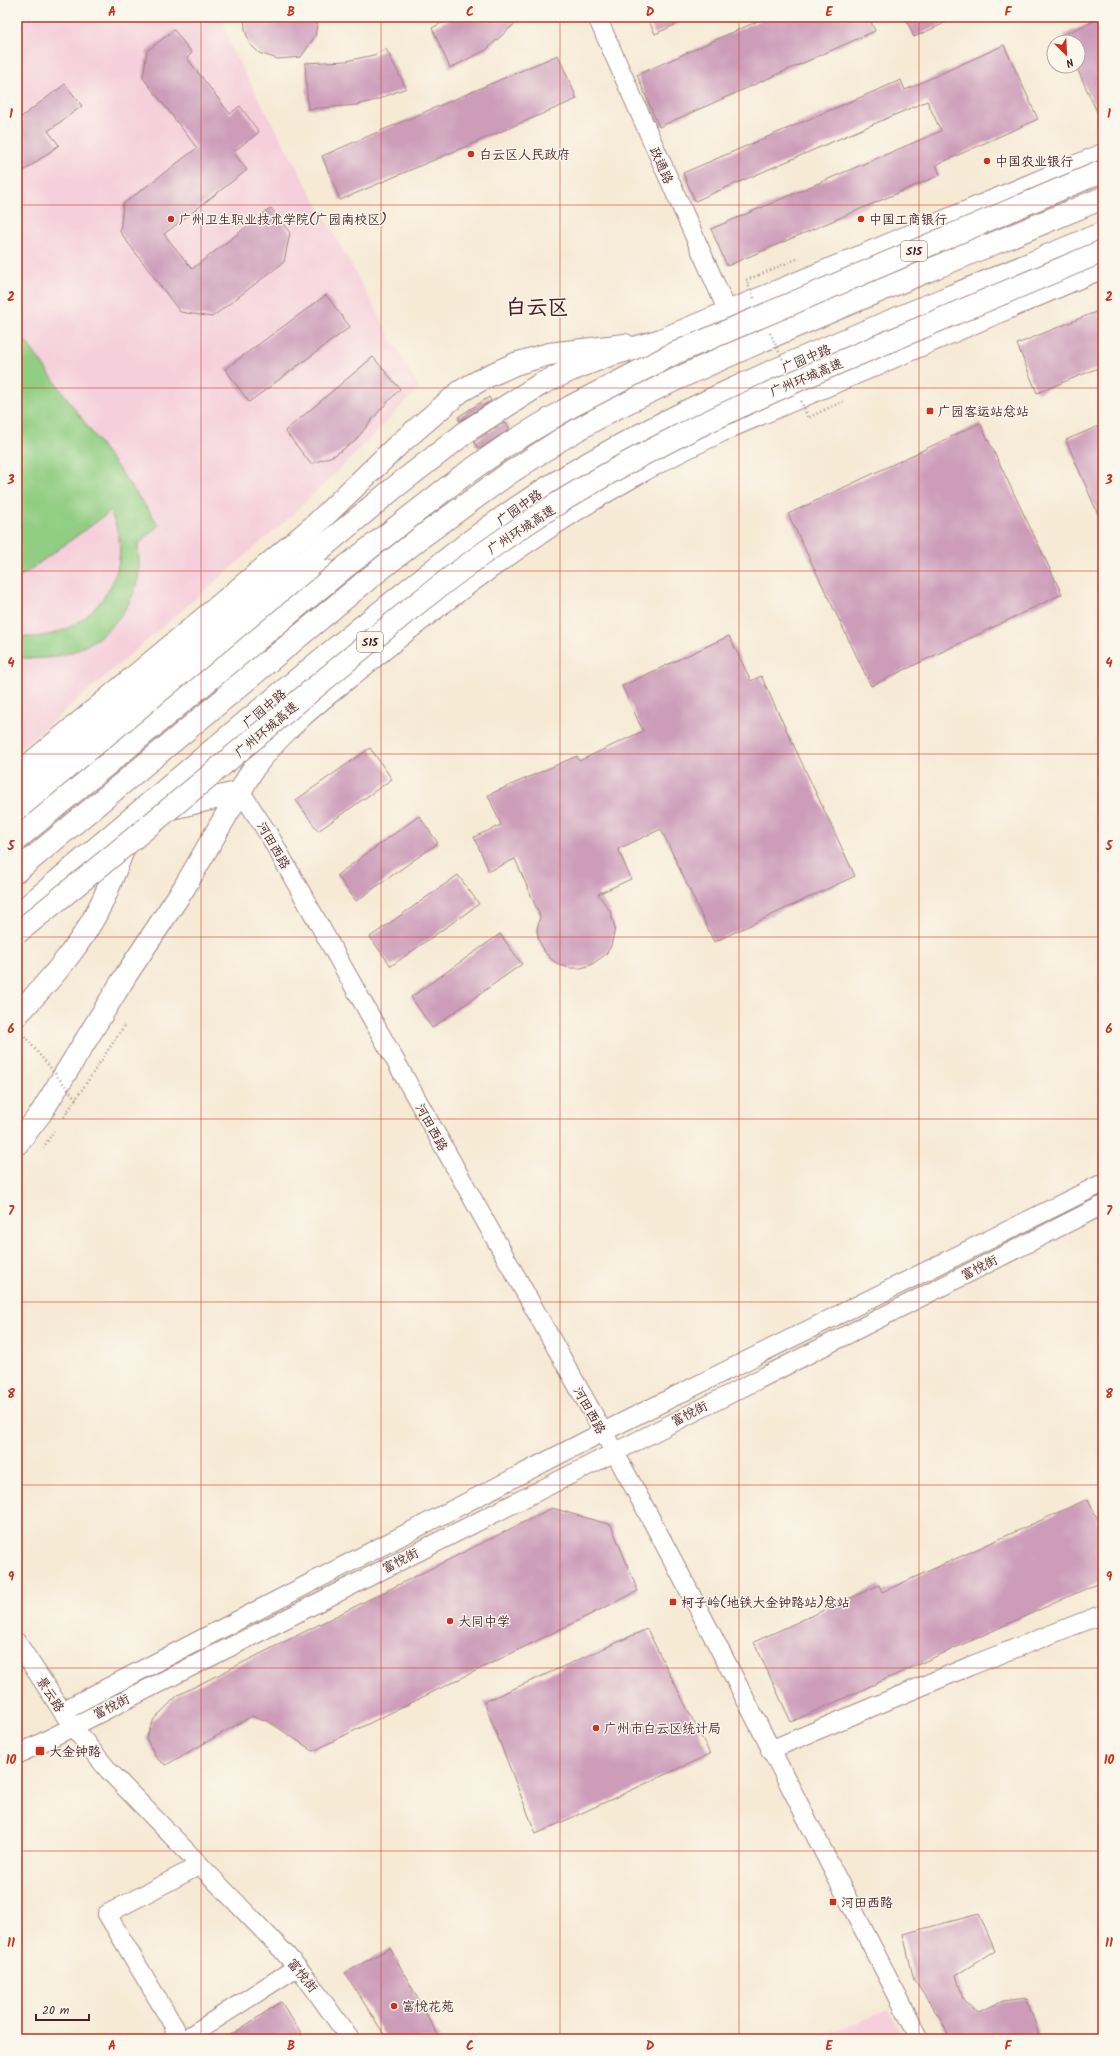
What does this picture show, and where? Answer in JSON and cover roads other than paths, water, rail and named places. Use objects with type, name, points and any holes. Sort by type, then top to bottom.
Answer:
[{"type":"main road","points":[[17,801],[394,488],[498,410],[541,384],[571,370],[662,340],[1103,155]]},
{"type":"main road","name":"S15","points":[[17,839],[412,514],[466,473],[557,415],[623,378],[724,330],[1103,171]]},
{"type":"main road","points":[[17,871],[368,579],[454,513],[547,448],[608,412],[764,336],[1103,198]]},
{"type":"main road","name":"广园中路","points":[[17,915],[314,665],[407,591],[503,518],[589,463],[678,414],[750,381],[1103,233]]},
{"type":"main road","points":[[903,239],[985,247]]},
{"type":"main road","name":"广州环城高速","points":[[17,933],[112,857],[351,658],[445,583],[525,524],[598,480],[677,436],[741,405],[1103,251]]},
{"type":"main road","points":[[1046,257],[1103,255]]},
{"type":"main road","points":[[17,1144],[41,1113],[126,975],[184,888],[264,754],[285,732],[374,656],[506,555],[630,477],[729,427],[1103,267]]},
{"type":"main road","points":[[17,774],[314,526],[398,445],[461,391],[486,377],[516,364],[549,354],[662,340],[764,336]]},
{"type":"main road","points":[[608,412],[662,340]]},
{"type":"main road","points":[[630,477],[678,414]]},
{"type":"main road","points":[[17,823],[177,689],[303,588],[339,562],[406,529],[454,513]]},
{"type":"main road","points":[[314,665],[374,656]]},
{"type":"main road","points":[[177,689],[267,662]]},
{"type":"main road","points":[[17,1015],[50,981],[80,941],[102,900],[136,816],[241,792]]},
{"type":"street","name":"政通路","points":[[597,17],[728,312]]},
{"type":"street","name":"河田西路","points":[[241,792],[269,835],[614,1451],[920,2039]]},
{"type":"street","name":"富悦街","points":[[62,1711],[603,1432],[1103,1184]]},
{"type":"street","name":"富悦街","points":[[350,2039],[297,1967],[109,1771],[72,1726],[1103,1205]]},
{"type":"street","points":[[460,1507],[470,1524]]},
{"type":"street","points":[[770,1750],[970,1666],[1103,1614]]},
{"type":"street","name":"景云路","points":[[17,1642],[72,1726]]},
{"type":"street","points":[[17,1755],[72,1726]]},
{"type":"street","points":[[174,2039],[174,2028],[107,1914],[200,1865]]},
{"type":"street","points":[[184,2039],[297,1967]]},
{"type":"place","name":"白云区人民政府","points":[[471,154]]},
{"type":"place","name":"中国农业银行","points":[[987,161]]},
{"type":"place","name":"广州卫生职业技术学院(广园南校区)","points":[[171,219]]},
{"type":"place","name":"中国工商银行","points":[[861,219]]},
{"type":"place","name":"广园客运站总站","points":[[930,411]]},
{"type":"place","name":"柯子岭(地铁大金钟路站)总站","points":[[673,1602]]},
{"type":"place","name":"大同中学","points":[[450,1621]]},
{"type":"place","name":"广州市白云区统计局","points":[[596,1728]]},
{"type":"place","name":"大金钟路","points":[[40,1751]]},
{"type":"place","name":"河田西路","points":[[833,1902]]},
{"type":"place","name":"富悦花苑","points":[[394,2006]]},
{"type":"district","name":"白云区","points":[[537,307]]}]
